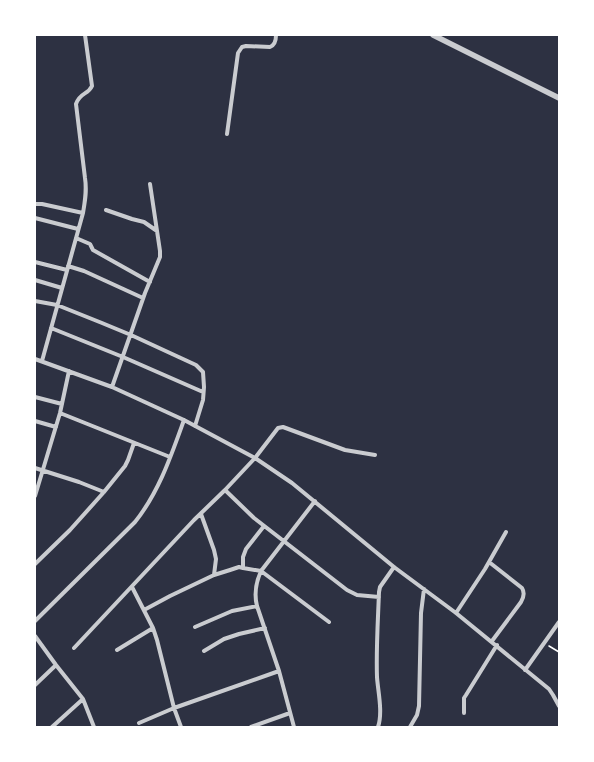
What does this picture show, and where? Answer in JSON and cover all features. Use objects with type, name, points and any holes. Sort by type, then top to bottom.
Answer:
[{"type":"street","points":[[42,361],[86,199],[76,104],[81,95],[90,91],[92,86],[85,35]]},
{"type":"street","points":[[227,134],[238,53],[242,47],[249,45],[273,46],[276,40],[276,35]]},
{"type":"street","points":[[433,35],[559,98]]},
{"type":"street","points":[[112,387],[143,298],[160,257],[150,184]]},
{"type":"street","points":[[35,204],[42,204],[83,214]]},
{"type":"street","points":[[106,210],[144,222],[157,231]]},
{"type":"street","points":[[35,218],[78,229]]},
{"type":"street","points":[[76,238],[90,244],[93,250],[150,282]]},
{"type":"street","points":[[35,262],[84,271],[143,298]]},
{"type":"street","points":[[35,280],[62,288]]},
{"type":"street","points":[[35,301],[57,306],[131,335],[196,365],[203,372],[203,400],[195,426]]},
{"type":"street","points":[[51,328],[123,357],[203,392]]},
{"type":"street","points":[[35,359],[112,387],[184,420],[255,458],[292,483],[394,567],[497,645],[549,689],[559,706]]},
{"type":"street","points":[[35,496],[60,413],[69,371]]},
{"type":"street","points":[[35,397],[62,404]]},
{"type":"street","points":[[60,413],[170,457]]},
{"type":"street","points":[[35,621],[135,522],[153,496],[184,420]]},
{"type":"street","points":[[35,421],[56,427]]},
{"type":"street","points":[[74,648],[255,458],[275,431],[280,427],[345,450],[375,455]]},
{"type":"street","points":[[35,564],[70,530],[104,492],[125,466],[134,443]]},
{"type":"street","points":[[35,468],[80,482],[104,492]]},
{"type":"street","points":[[225,490],[248,513],[347,590],[357,595],[379,597]]},
{"type":"street","points":[[294,727],[265,628],[257,606],[255,590],[261,571],[315,501]]},
{"type":"street","points":[[201,514],[214,550],[216,560],[214,575]]},
{"type":"street","points":[[243,568],[244,553],[246,549],[264,526]]},
{"type":"street","points":[[456,613],[489,562],[506,532]]},
{"type":"street","points":[[489,562],[524,591],[524,596],[521,602],[492,641]]},
{"type":"street","points":[[378,727],[380,723],[377,676],[380,587],[394,567]]},
{"type":"street","points":[[144,610],[214,575],[234,568],[243,568],[261,571],[329,622]]},
{"type":"street","points":[[132,587],[153,628],[174,708],[181,727]]},
{"type":"street","points":[[410,727],[417,715],[419,706],[421,613],[424,589]]},
{"type":"street","points":[[195,627],[232,611],[257,606]]},
{"type":"street","points":[[525,670],[559,622]]},
{"type":"street","points":[[117,650],[153,628]]},
{"type":"street","points":[[204,650],[238,634],[265,628]]},
{"type":"street","points":[[35,636],[83,698],[94,727]]},
{"type":"street","points":[[464,713],[464,698],[497,645]]},
{"type":"street","points":[[35,685],[56,665]]},
{"type":"street","points":[[139,722],[278,671]]},
{"type":"street","points":[[52,727],[83,698]]},
{"type":"street","points":[[251,727],[290,713]]},
{"type":"path","points":[[545,642],[559,652]]}]
